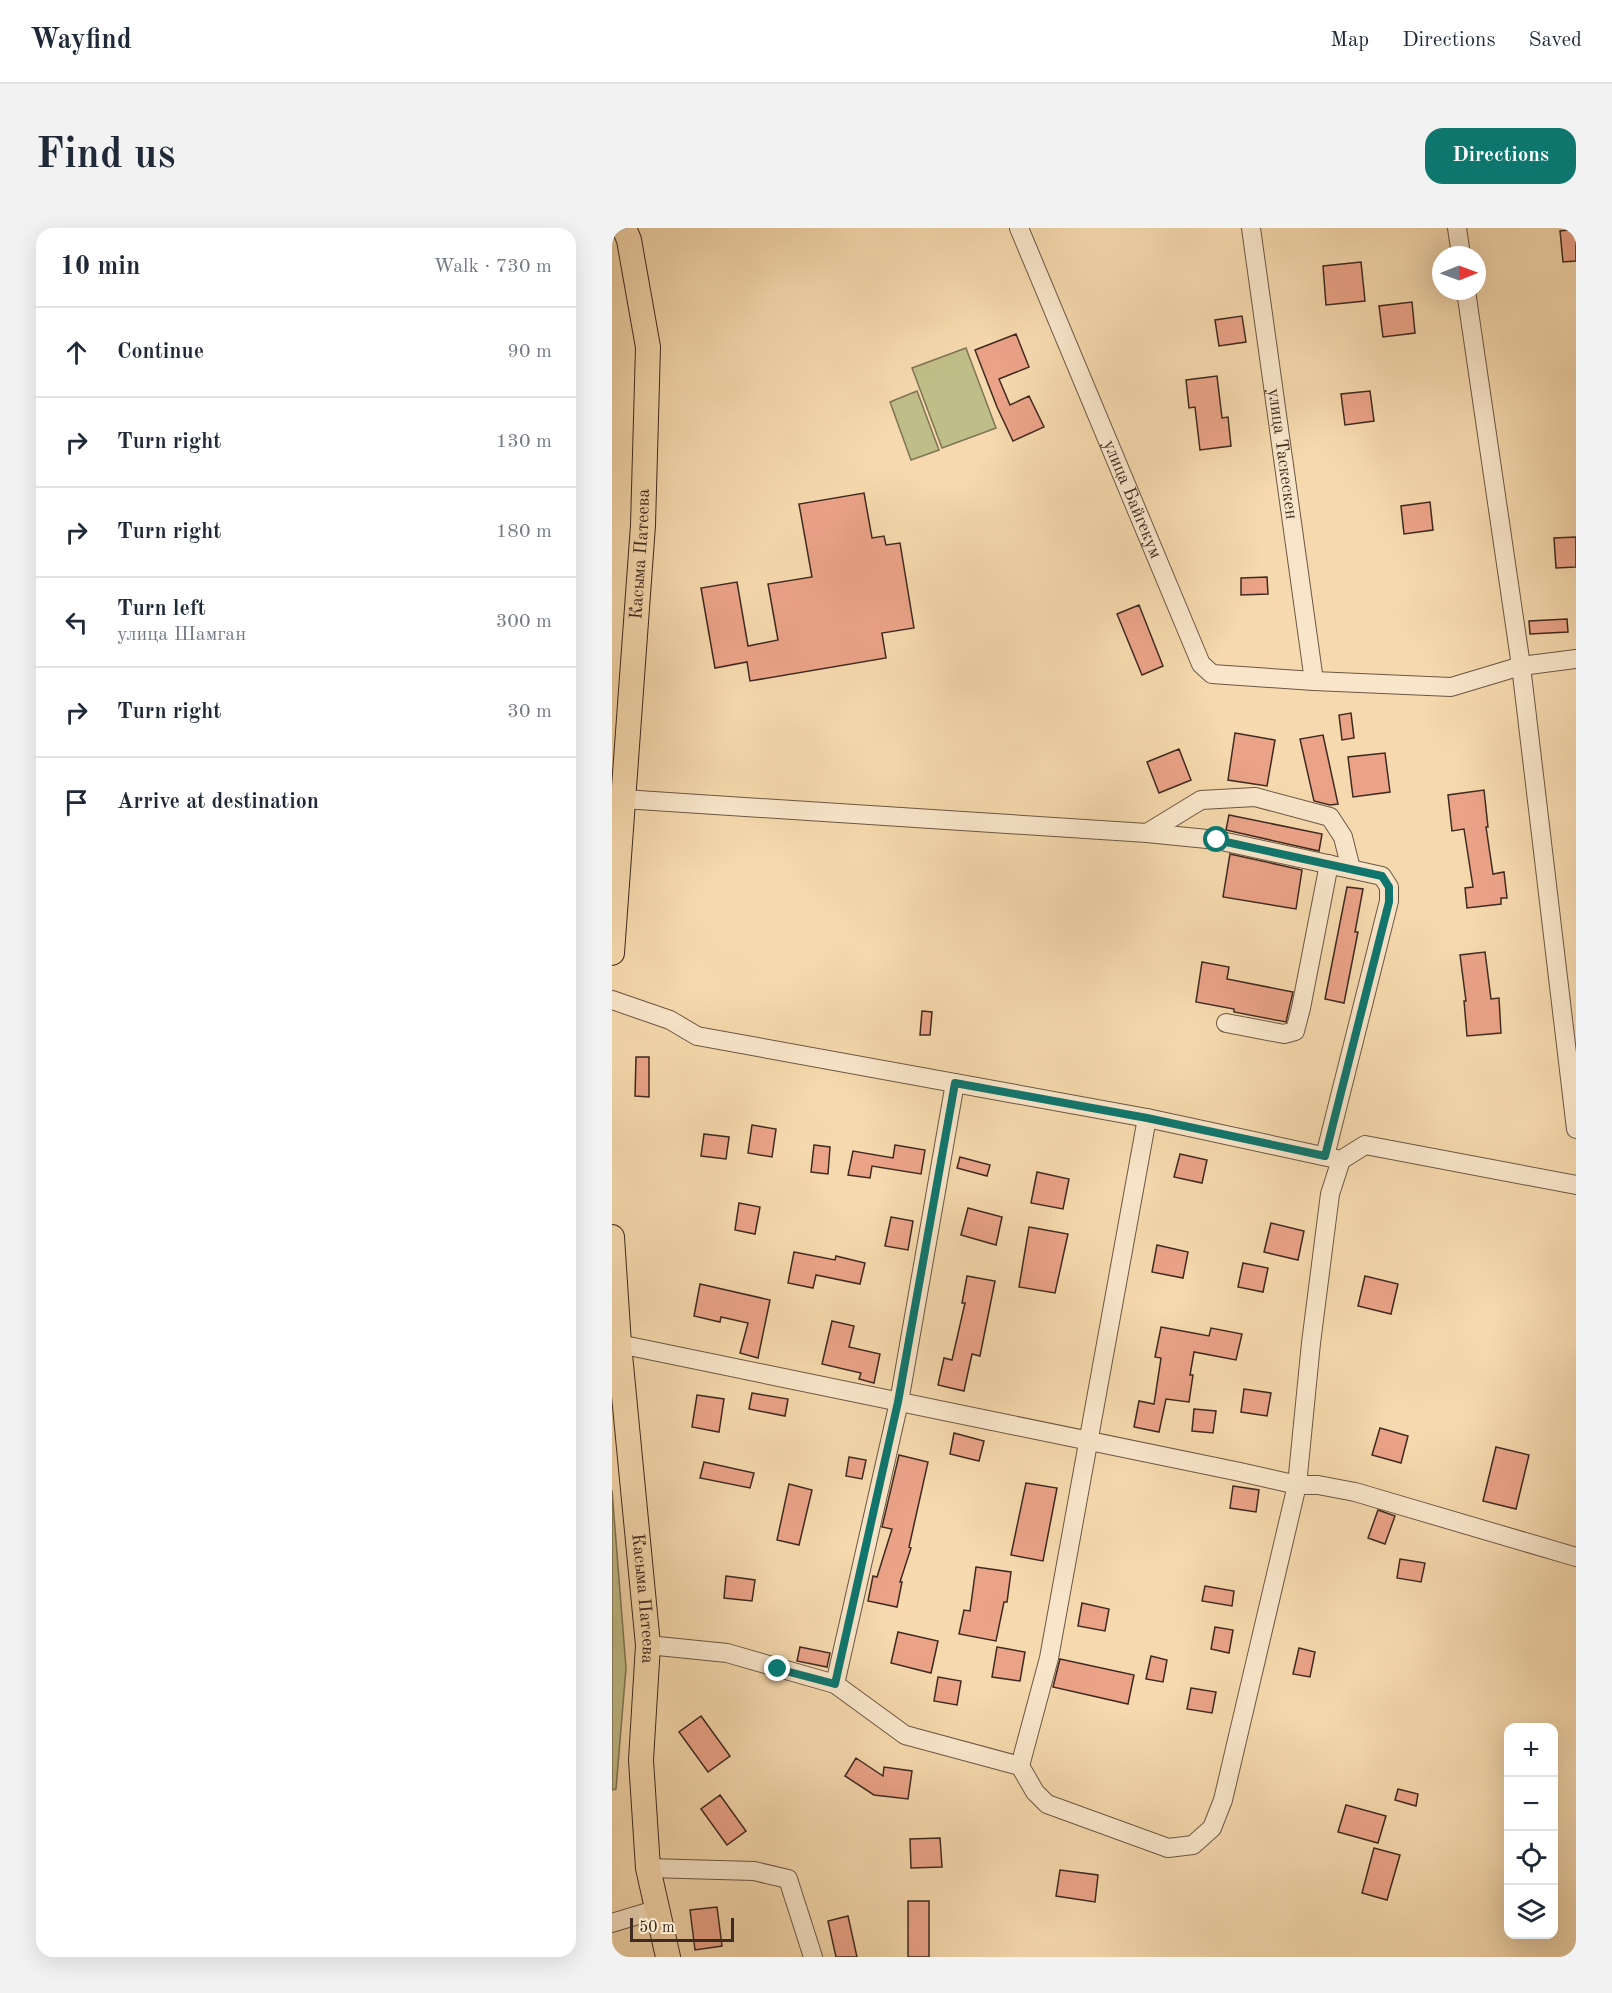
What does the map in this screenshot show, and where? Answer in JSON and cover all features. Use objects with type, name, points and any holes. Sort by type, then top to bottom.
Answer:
[{"type":"main road","name":"Касыма Патеева","points":[[612,953],[614,882],[623,799],[643,525],[648,347],[624,228]]},
{"type":"main road","name":"Касыма Патеева","points":[[612,1237],[619,1344],[648,1645],[641,1760],[648,1869],[668,1957]]},
{"type":"street","name":"улица Таскескен","points":[[1251,228],[1314,681]]},
{"type":"street","points":[[1457,228],[1460,246]]},
{"type":"street","name":"улица Байгекум","points":[[1023,231],[1201,664],[1212,674],[1451,687],[1521,666],[1576,659]]},
{"type":"street","points":[[1467,300],[1521,666],[1576,1129]]},
{"type":"street","points":[[1147,833],[1201,800],[1255,796],[1330,817],[1343,837],[1351,869]]},
{"type":"street","points":[[623,799],[1147,833],[1217,840],[1382,876],[1389,887],[1389,902],[1333,1158],[1297,1485],[1223,1800],[1212,1828],[1193,1845],[1168,1848],[1047,1804],[1035,1792],[1020,1766],[905,1735],[835,1684],[727,1653],[648,1645]]},
{"type":"street","points":[[1226,1023],[1284,1034],[1295,1032],[1329,864]]},
{"type":"street","points":[[612,1000],[670,1020],[697,1036],[1147,1118],[1333,1158],[1365,1145],[1576,1185]]},
{"type":"street","points":[[835,1684],[898,1402],[955,1083]]},
{"type":"street","points":[[1020,1766],[1050,1658],[1147,1118]]},
{"type":"street","points":[[619,1344],[1297,1485],[1318,1485],[1355,1492],[1576,1557]]},
{"type":"street","points":[[648,1869],[754,1871],[788,1879],[813,1957]]},
{"type":"street","points":[[612,1923],[658,1909]]},
{"type":"shaded area","points":[[966,348],[996,428],[942,448],[912,368]]},
{"type":"shaded area","points":[[917,391],[939,450],[911,460],[890,402]]},
{"type":"shaded area","points":[[612,1490],[626,1668],[616,1789],[612,1790]]},
{"type":"building","points":[[1576,229],[1576,261],[1563,262],[1560,231]]},
{"type":"building","points":[[1361,262],[1365,301],[1326,305],[1323,266]]},
{"type":"building","points":[[1412,302],[1415,333],[1383,337],[1379,306]]},
{"type":"building","points":[[1242,316],[1246,342],[1219,346],[1215,320]]},
{"type":"building","points":[[1016,334],[1029,367],[999,379],[1010,405],[1029,396],[1044,427],[1013,441],[975,350]]},
{"type":"building","points":[[1217,376],[1222,418],[1228,417],[1231,446],[1200,450],[1195,407],[1189,408],[1186,380]]},
{"type":"building","points":[[1370,391],[1374,421],[1345,425],[1341,394]]},
{"type":"building","points":[[864,493],[872,538],[884,536],[886,545],[900,543],[914,628],[882,633],[886,658],[750,681],[747,662],[715,668],[701,588],[737,582],[748,646],[778,640],[768,584],[812,577],[799,504]]},
{"type":"building","points":[[1430,502],[1433,530],[1404,534],[1401,506]]},
{"type":"building","points":[[1576,537],[1576,567],[1556,568],[1554,538]]},
{"type":"building","points":[[1267,577],[1268,594],[1241,595],[1241,578]]},
{"type":"building","points":[[1139,605],[1163,666],[1142,675],[1117,614]]},
{"type":"building","points":[[1567,619],[1568,632],[1530,634],[1529,621]]},
{"type":"building","points":[[1351,713],[1354,738],[1342,740],[1339,715]]},
{"type":"building","points":[[1235,733],[1275,740],[1267,786],[1228,780]]},
{"type":"building","points":[[1323,735],[1338,804],[1330,805],[1314,801],[1300,739]]},
{"type":"building","points":[[1179,749],[1191,780],[1159,793],[1147,762]]},
{"type":"building","points":[[1385,753],[1390,792],[1353,797],[1348,757]]},
{"type":"building","points":[[1484,790],[1488,827],[1486,827],[1493,874],[1504,872],[1507,898],[1501,898],[1501,904],[1467,908],[1465,888],[1473,887],[1464,829],[1452,831],[1448,795]]},
{"type":"building","points":[[1229,815],[1322,834],[1319,851],[1226,830]]},
{"type":"building","points":[[1230,854],[1302,870],[1296,909],[1223,897]]},
{"type":"building","points":[[1347,887],[1363,889],[1355,932],[1358,932],[1344,1003],[1325,999]]},
{"type":"building","points":[[1485,952],[1491,999],[1499,998],[1501,1033],[1467,1036],[1464,1001],[1466,1001],[1460,955]]},
{"type":"building","points":[[1202,962],[1229,967],[1227,979],[1293,992],[1286,1022],[1196,1002]]},
{"type":"building","points":[[922,1011],[932,1012],[930,1035],[920,1035]]},
{"type":"building","points":[[636,1057],[649,1057],[649,1097],[635,1096]]},
{"type":"building","points":[[752,1125],[776,1129],[772,1157],[748,1153]]},
{"type":"building","points":[[704,1134],[729,1137],[726,1159],[701,1156]]},
{"type":"building","points":[[814,1145],[830,1147],[828,1174],[811,1172]]},
{"type":"building","points":[[895,1145],[925,1150],[921,1174],[872,1166],[870,1178],[848,1175],[853,1151],[893,1158]]},
{"type":"building","points":[[1180,1154],[1207,1160],[1202,1183],[1174,1177]]},
{"type":"building","points":[[960,1157],[990,1165],[987,1176],[957,1168]]},
{"type":"building","points":[[1037,1172],[1069,1179],[1063,1209],[1031,1203]]},
{"type":"building","points":[[739,1203],[760,1207],[755,1234],[735,1230]]},
{"type":"building","points":[[968,1208],[1002,1217],[996,1245],[961,1235]]},
{"type":"building","points":[[891,1217],[913,1221],[908,1250],[885,1246]]},
{"type":"building","points":[[1271,1223],[1304,1231],[1298,1260],[1264,1252]]},
{"type":"building","points":[[1029,1227],[1068,1234],[1055,1293],[1019,1287]]},
{"type":"building","points":[[1157,1245],[1188,1252],[1183,1278],[1152,1272]]},
{"type":"building","points":[[794,1252],[835,1260],[836,1256],[865,1263],[860,1284],[816,1275],[813,1288],[788,1283]]},
{"type":"building","points":[[1243,1263],[1268,1268],[1263,1292],[1238,1287]]},
{"type":"building","points":[[967,1276],[995,1281],[980,1356],[972,1354],[964,1391],[938,1385],[944,1358],[952,1360],[965,1303],[962,1303]]},
{"type":"building","points":[[1365,1276],[1398,1284],[1391,1314],[1358,1306]]},
{"type":"building","points":[[700,1284],[770,1300],[758,1358],[740,1353],[748,1323],[721,1317],[720,1322],[694,1316]]},
{"type":"building","points":[[832,1321],[854,1326],[849,1347],[880,1354],[874,1383],[859,1379],[861,1373],[822,1364]]},
{"type":"building","points":[[1161,1327],[1209,1336],[1211,1328],[1242,1334],[1236,1360],[1194,1352],[1189,1402],[1166,1399],[1159,1432],[1134,1427],[1139,1401],[1154,1404],[1161,1358],[1155,1357]]},
{"type":"building","points":[[1244,1389],[1271,1393],[1267,1416],[1241,1412]]},
{"type":"building","points":[[752,1393],[788,1399],[785,1416],[749,1409]]},
{"type":"building","points":[[697,1395],[724,1399],[719,1432],[692,1427]]},
{"type":"building","points":[[1194,1409],[1216,1411],[1213,1433],[1192,1431]]},
{"type":"building","points":[[1380,1428],[1408,1436],[1401,1463],[1372,1455]]},
{"type":"building","points":[[954,1433],[984,1441],[979,1461],[950,1454]]},
{"type":"building","points":[[1496,1447],[1529,1455],[1516,1509],[1483,1501]]},
{"type":"building","points":[[899,1455],[928,1462],[909,1547],[911,1548],[900,1582],[902,1582],[897,1607],[868,1601],[873,1576],[877,1577],[892,1529],[882,1527]]},
{"type":"building","points":[[849,1457],[866,1460],[862,1479],[846,1476]]},
{"type":"building","points":[[704,1462],[754,1473],[750,1488],[700,1478]]},
{"type":"building","points":[[1026,1483],[1057,1488],[1043,1561],[1011,1555]]},
{"type":"building","points":[[789,1484],[812,1490],[799,1545],[777,1540]]},
{"type":"building","points":[[1233,1486],[1259,1490],[1256,1512],[1230,1508]]},
{"type":"building","points":[[1378,1510],[1395,1516],[1385,1544],[1368,1538]]},
{"type":"building","points":[[1400,1559],[1425,1563],[1421,1582],[1397,1578]]},
{"type":"building","points":[[976,1567],[1011,1572],[1007,1602],[1004,1602],[996,1641],[959,1634],[964,1610],[970,1611]]},
{"type":"building","points":[[726,1576],[755,1580],[752,1601],[724,1598]]},
{"type":"building","points":[[1205,1586],[1234,1591],[1232,1606],[1202,1601]]},
{"type":"building","points":[[1082,1603],[1109,1609],[1105,1631],[1078,1626]]},
{"type":"building","points":[[1215,1627],[1233,1630],[1229,1653],[1211,1649]]},
{"type":"building","points":[[898,1632],[938,1641],[931,1673],[891,1663]]},
{"type":"building","points":[[800,1647],[830,1653],[827,1667],[797,1661]]},
{"type":"building","points":[[997,1647],[1025,1652],[1020,1681],[992,1677]]},
{"type":"building","points":[[1299,1648],[1315,1652],[1310,1677],[1293,1674]]},
{"type":"building","points":[[1151,1656],[1167,1660],[1163,1682],[1146,1679]]},
{"type":"building","points":[[1060,1659],[1134,1675],[1128,1704],[1053,1687]]},
{"type":"building","points":[[938,1677],[961,1681],[957,1705],[934,1701]]},
{"type":"building","points":[[1191,1688],[1216,1692],[1212,1713],[1187,1709]]},
{"type":"building","points":[[701,1716],[730,1756],[708,1772],[679,1732]]},
{"type":"building","points":[[856,1758],[883,1776],[884,1767],[912,1771],[908,1799],[874,1795],[845,1776]]},
{"type":"building","points":[[1398,1789],[1418,1794],[1416,1806],[1395,1800]]},
{"type":"building","points":[[720,1795],[746,1831],[727,1845],[701,1809]]},
{"type":"building","points":[[1346,1805],[1386,1816],[1378,1843],[1338,1832]]},
{"type":"building","points":[[940,1838],[942,1867],[911,1868],[910,1839]]},
{"type":"building","points":[[1374,1848],[1400,1855],[1387,1900],[1362,1893]]},
{"type":"building","points":[[1060,1870],[1098,1875],[1095,1902],[1056,1896]]},
{"type":"building","points":[[908,1901],[929,1901],[929,1957],[908,1957]]},
{"type":"building","points":[[717,1907],[722,1946],[695,1950],[690,1910]]},
{"type":"building","points":[[848,1916],[857,1957],[836,1957],[828,1921]]},
{"type":"route","points":[[778,1669],[835,1684],[898,1402],[955,1083],[1147,1118],[1325,1156],[1389,902],[1389,887],[1382,876],[1217,840]]}]
